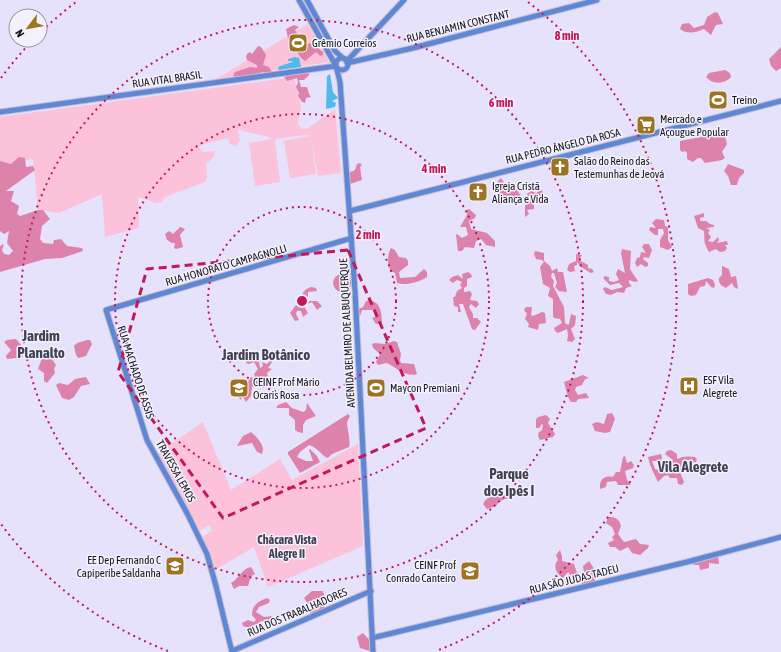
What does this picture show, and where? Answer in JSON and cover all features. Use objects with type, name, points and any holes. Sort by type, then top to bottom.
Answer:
[{"type":"main road","name":"AVENIDA BELMIRO DE ALBUQUERQUE","points":[[299,0],[336,66],[340,82],[352,238],[373,652]]},
{"type":"main road","points":[[307,0],[335,51],[346,61]]},
{"type":"main road","name":"RUA BENJAMIN CONSTANT","points":[[346,61],[413,48],[597,0]]},
{"type":"main road","points":[[340,82],[346,69],[346,61],[402,2]]},
{"type":"main road","points":[[346,61],[337,60],[336,66],[339,70],[346,69]]},
{"type":"main road","name":"RUA VITAL BRASIL","points":[[0,112],[336,66]]},
{"type":"main road","name":"RUA PEDRO ÂNGELO DA ROSA","points":[[350,211],[781,101]]},
{"type":"main road","name":"RUA HONORATO CAMPAGNOLLI","points":[[106,310],[352,238]]},
{"type":"main road","name":"RUA MACHADO DE ASSIS","points":[[106,310],[147,440]]},
{"type":"main road","name":"TRAVESSA LEMOS","points":[[147,440],[188,513],[207,554],[220,598],[232,652]]},
{"type":"main road","name":"RUA SÃO JUDAS TADEU","points":[[372,638],[687,562],[781,537]]},
{"type":"main road","name":"RUA DOS TRABALHADORES","points":[[232,652],[371,591]]},
{"type":"highlighted area","points":[[348,250],[426,428],[223,518],[118,372],[147,269]]},
{"type":"shaded area","points":[[715,12],[718,13],[723,24],[716,25],[711,35],[704,29],[695,32],[686,32],[680,29],[682,24],[689,23],[694,28],[704,25],[707,17]]},
{"type":"shaded area","name":"Grêmio Correios","points":[[308,24],[329,62],[216,79]]},
{"type":"shaded area","points":[[294,25],[299,27],[295,30],[304,46],[315,41],[320,50],[323,52],[323,55],[320,56],[316,52],[305,61],[299,56],[293,43],[288,38],[286,29]]},
{"type":"shaded area","points":[[258,46],[261,47],[266,55],[263,65],[269,67],[272,72],[269,74],[262,72],[257,75],[250,75],[242,80],[233,76],[235,72],[250,67],[257,68],[257,65],[247,60],[246,57],[250,52],[252,54]]},
{"type":"shaded area","points":[[781,47],[781,68],[776,71],[771,66],[769,59]]},
{"type":"shaded area","points":[[725,70],[730,73],[731,77],[725,81],[718,83],[709,80],[706,77],[709,73]]},
{"type":"shaded area","points":[[303,72],[310,74],[304,80],[299,80],[301,87],[307,87],[311,97],[306,98],[305,103],[302,102],[298,96],[299,93],[296,87],[298,83],[297,78],[287,81],[284,77]]},
{"type":"shaded area","points":[[294,77],[301,107],[298,124],[302,129],[308,128],[335,109],[341,173],[318,176],[311,138],[316,174],[290,178],[284,141],[309,136],[275,139],[280,182],[255,186],[249,143],[273,139],[238,129],[240,141],[236,146],[230,144],[228,138],[204,144],[199,147],[203,152],[215,151],[214,156],[206,164],[207,177],[205,182],[165,197],[162,202],[156,203],[138,197],[139,228],[105,237],[102,194],[59,213],[38,210],[33,159],[26,160],[25,158],[16,160],[11,164],[0,161],[0,117]]},
{"type":"shaded area","points":[[706,136],[725,137],[727,144],[722,152],[725,158],[722,160],[705,163],[701,158],[698,158],[693,162],[687,159],[687,153],[680,150],[680,141]]},
{"type":"shaded area","points":[[19,157],[25,158],[26,167],[33,166],[35,170],[6,191],[14,191],[11,201],[19,206],[17,214],[20,216],[38,210],[43,210],[50,219],[42,226],[40,239],[43,243],[53,244],[54,240],[61,239],[67,246],[82,248],[83,251],[62,258],[45,259],[0,272],[0,246],[4,244],[2,250],[4,254],[9,255],[13,251],[7,243],[9,231],[4,234],[0,231],[0,161],[11,164]]},
{"type":"shaded area","points":[[360,163],[362,165],[360,167],[362,180],[350,184],[348,173],[355,170],[357,164]]},
{"type":"shaded area","points":[[728,164],[744,170],[744,173],[739,178],[737,185],[731,185],[728,176],[724,171]]},
{"type":"shaded area","points":[[501,178],[506,186],[515,187],[523,199],[519,204],[504,201],[501,205],[497,204],[498,196],[501,193],[497,194],[494,188],[498,186],[498,181]]},
{"type":"shaded area","points":[[541,190],[543,192],[541,196],[547,197],[548,201],[545,203],[540,197],[538,198],[540,203],[532,201],[534,209],[527,210],[529,214],[525,217],[525,205],[530,201],[527,194],[531,191],[536,193]]},
{"type":"shaded area","points":[[469,209],[476,215],[475,218],[469,221],[471,229],[487,233],[495,241],[495,247],[486,245],[481,239],[476,241],[474,248],[465,247],[462,251],[458,251],[456,235],[457,234],[462,238],[468,235],[466,227],[460,227],[467,215],[466,210]]},
{"type":"shaded area","points":[[704,213],[704,217],[700,218],[700,221],[706,221],[714,225],[714,227],[706,228],[710,230],[708,233],[711,237],[708,241],[713,242],[718,237],[719,240],[717,243],[727,241],[728,245],[725,245],[727,248],[725,251],[720,252],[716,249],[709,252],[704,240],[704,231],[698,228],[694,216]]},
{"type":"shaded area","points":[[656,219],[664,220],[665,226],[668,227],[668,240],[672,247],[668,250],[660,247],[660,240],[664,233],[663,229],[658,229],[658,235],[655,235],[649,230],[650,227],[656,228],[652,223]]},
{"type":"shaded area","points":[[180,227],[185,229],[180,235],[183,247],[176,249],[174,248],[175,243],[167,240],[165,234],[169,231],[173,234]]},
{"type":"shaded area","points":[[644,244],[649,244],[652,250],[649,258],[644,257],[643,259],[648,263],[648,266],[645,267],[641,264],[637,267],[635,263],[637,258],[640,257],[641,252],[646,253],[642,247]]},
{"type":"shaded area","points":[[391,248],[395,250],[399,257],[406,258],[408,261],[408,265],[399,272],[400,278],[415,277],[424,269],[427,272],[427,277],[412,283],[397,283],[395,273],[391,271],[388,263]]},
{"type":"shaded area","points":[[622,249],[631,251],[630,269],[638,281],[635,282],[629,280],[629,283],[632,286],[626,288],[624,293],[617,292],[611,295],[606,294],[603,289],[605,287],[612,290],[623,287],[619,283],[610,285],[603,278],[605,276],[609,277],[609,281],[614,282],[619,280],[616,274],[618,269],[625,273],[621,253]]},
{"type":"shaded area","points":[[535,251],[544,253],[544,261],[550,266],[552,271],[557,268],[558,272],[563,272],[567,292],[559,291],[555,287],[557,283],[554,273],[552,273],[551,277],[554,281],[553,286],[564,307],[565,323],[568,325],[569,324],[571,314],[576,316],[575,325],[571,329],[575,339],[572,342],[567,341],[567,329],[558,333],[555,331],[554,328],[562,323],[560,319],[554,318],[553,316],[553,299],[548,296],[550,288],[543,284],[540,267],[544,262],[536,259],[534,254]]},
{"type":"shaded area","points":[[576,254],[582,255],[579,260],[588,265],[588,268],[592,269],[594,272],[591,273],[581,267],[577,262],[577,265],[574,266],[575,271],[570,272],[567,270],[569,264],[576,261]]},
{"type":"shaded area","points":[[722,266],[729,269],[731,277],[736,276],[738,289],[734,287],[732,283],[726,288],[722,286],[719,278],[722,275]]},
{"type":"shaded area","points":[[468,272],[472,277],[467,279],[467,286],[464,288],[464,292],[470,291],[472,294],[470,300],[477,301],[479,304],[476,308],[471,304],[469,307],[473,314],[473,318],[477,318],[481,322],[475,330],[472,329],[463,304],[459,304],[461,312],[458,312],[458,307],[454,306],[453,297],[455,297],[457,291],[462,288],[460,285],[462,282],[457,280],[453,283],[449,280],[458,275],[463,279],[462,274]]},
{"type":"shaded area","points":[[342,274],[348,277],[351,283],[348,289],[342,292],[336,289],[333,283],[336,277]]},
{"type":"shaded area","points":[[708,278],[713,280],[715,285],[714,288],[711,287],[706,281],[705,286],[700,287],[696,295],[691,296],[688,294],[688,284]]},
{"type":"shaded area","points":[[311,287],[316,288],[317,291],[308,292],[308,301],[317,301],[322,306],[317,310],[312,302],[306,305],[305,308],[308,313],[303,317],[301,311],[297,311],[296,314],[299,320],[295,321],[290,313],[296,305],[301,305],[305,290]]},
{"type":"shaded area","points":[[366,301],[371,301],[377,304],[381,311],[382,323],[376,324],[372,318],[375,317],[376,310],[362,310],[360,316],[357,314],[357,310],[363,307]]},
{"type":"shaded area","points":[[526,307],[532,307],[531,315],[533,316],[542,312],[545,313],[546,323],[539,324],[538,330],[528,327],[529,324],[525,319],[527,314],[524,310]]},
{"type":"shaded area","points":[[16,339],[21,345],[23,356],[19,360],[16,358],[7,359],[6,356],[11,350],[4,342],[7,340]]},
{"type":"shaded area","points":[[90,340],[92,344],[86,356],[78,358],[74,346],[77,343]]},
{"type":"shaded area","points":[[394,341],[397,342],[401,354],[401,363],[414,364],[417,374],[409,375],[387,363],[378,365],[376,362],[380,354],[373,348],[372,344],[385,344]]},
{"type":"shaded area","points":[[250,356],[259,361],[260,368],[263,366],[262,362],[267,364],[272,359],[272,362],[268,368],[272,369],[267,373],[268,376],[265,378],[264,382],[252,387],[251,396],[246,402],[243,397],[240,400],[239,397],[248,392],[244,383],[248,382],[251,377],[256,379],[254,374],[258,369],[254,362],[249,364],[246,363],[246,359]]},
{"type":"shaded area","points":[[42,358],[51,358],[56,365],[54,369],[55,373],[47,383],[44,381],[44,373],[38,369]]},
{"type":"shaded area","points":[[583,375],[589,378],[585,379],[582,385],[576,387],[575,390],[578,395],[586,393],[589,398],[578,399],[576,402],[571,402],[564,382]]},
{"type":"shaded area","points":[[86,377],[90,384],[81,386],[74,397],[69,400],[62,398],[56,385],[59,383],[68,385],[75,379]]},
{"type":"shaded area","points":[[286,402],[292,408],[303,412],[306,410],[307,403],[316,416],[306,420],[303,425],[303,433],[295,430],[295,420],[289,415],[289,408],[276,408],[278,405]]},
{"type":"shaded area","points":[[612,413],[615,419],[610,432],[605,433],[595,431],[592,424],[597,422],[604,424],[607,414]]},
{"type":"shaded area","points":[[348,414],[350,416],[347,422],[350,441],[349,447],[332,454],[328,458],[309,445],[300,452],[297,457],[306,461],[313,461],[309,450],[310,449],[317,456],[320,462],[300,473],[288,452]]},
{"type":"shaded area","points":[[546,415],[550,419],[548,423],[555,434],[553,437],[540,440],[538,436],[543,425],[542,424],[539,428],[536,428],[536,419]]},
{"type":"shaded area","points":[[203,422],[231,490],[280,459],[292,480],[358,444],[363,546],[268,587],[254,547],[215,570],[203,537],[212,530],[209,525],[200,531],[158,453]]},
{"type":"shaded area","points":[[251,432],[262,445],[262,454],[257,452],[252,443],[237,446],[243,436]]},
{"type":"shaded area","points":[[671,450],[677,454],[677,459],[687,456],[695,457],[697,459],[696,462],[687,463],[680,472],[684,482],[682,485],[678,484],[677,478],[670,478],[668,475],[664,476],[658,482],[650,464],[648,457],[661,454],[661,461],[652,461],[655,469],[665,472],[674,465],[666,465],[665,463],[673,460],[665,454],[667,451]]},
{"type":"shaded area","points":[[625,456],[627,463],[631,461],[634,465],[633,468],[625,471],[627,480],[631,485],[618,485],[616,481],[607,482],[606,487],[600,489],[600,483],[603,478],[613,477],[616,472],[620,472],[623,457]]},
{"type":"shaded area","points":[[506,495],[508,498],[500,501],[496,506],[487,509],[483,504],[484,502],[490,497]]},
{"type":"shaded area","points":[[608,517],[615,518],[619,521],[621,526],[618,534],[624,542],[636,539],[640,544],[649,545],[648,548],[640,555],[632,553],[628,547],[620,551],[615,547],[610,547],[608,543],[614,540],[612,537],[615,534],[612,527],[606,523]]},
{"type":"shaded area","points":[[560,550],[562,561],[574,564],[577,573],[575,578],[568,572],[563,578],[557,572],[555,565],[558,560],[556,555]]},
{"type":"shaded area","points":[[718,555],[719,564],[709,563],[709,568],[700,570],[699,565],[693,565],[693,563]]},
{"type":"shaded area","points":[[589,561],[595,570],[595,581],[582,585],[581,582],[585,579],[583,566]]},
{"type":"shaded area","points":[[251,567],[255,574],[251,576],[248,586],[239,586],[234,589],[231,583],[242,572]]},
{"type":"shaded area","points":[[312,591],[323,591],[325,598],[325,609],[318,611],[317,614],[311,616],[310,612],[316,607],[316,605],[313,603],[308,604],[304,598]]},
{"type":"shaded area","points":[[267,598],[270,600],[269,603],[259,607],[256,612],[264,617],[272,616],[273,622],[269,623],[261,621],[254,629],[243,626],[242,623],[248,620],[254,622],[256,620],[252,615],[253,609],[259,602]]},
{"type":"shaded area","points":[[363,633],[372,643],[370,651],[360,648],[357,637]]},
{"type":"water","points":[[295,57],[299,58],[301,67],[279,70],[278,67],[292,62],[293,61],[288,61],[288,59]]},
{"type":"water","points":[[330,74],[333,92],[338,98],[332,101],[336,103],[335,107],[326,109],[327,76]]},
{"type":"place","name":"Grêmio Correios","points":[[298,43]]},
{"type":"place","name":"Treino","points":[[718,100]]},
{"type":"place","name":"Mercado e Açougue Popular","points":[[646,125]]},
{"type":"place","name":"Salão do Reino das Testemunhas de Jeová","points":[[560,167]]},
{"type":"place","name":"Igreja Cristã Aliança e Vida","points":[[478,192]]},
{"type":"place","name":"ESF Vila Alegrete","points":[[689,386]]},
{"type":"place","name":"CEINF Prof Mário Ocaris Rosa","points":[[239,388]]},
{"type":"place","name":"Maycon Premiani","points":[[376,388]]},
{"type":"place","name":"EE Dep Fernando C Capiperibe Saldanha","points":[[175,566]]},
{"type":"place","name":"CEINF Prof Conrado Canteiro","points":[[470,571]]},
{"type":"district","name":"Jardim Planalto","points":[[41,344]]},
{"type":"district","name":"Jardim Botânico","points":[[266,354]]},
{"type":"district","name":"Vila Alegrete","points":[[693,466]]},
{"type":"district","name":"Parque dos Ipês I","points":[[509,482]]},
{"type":"district","name":"Chácara Vista Alegre II","points":[[287,547]]}]
